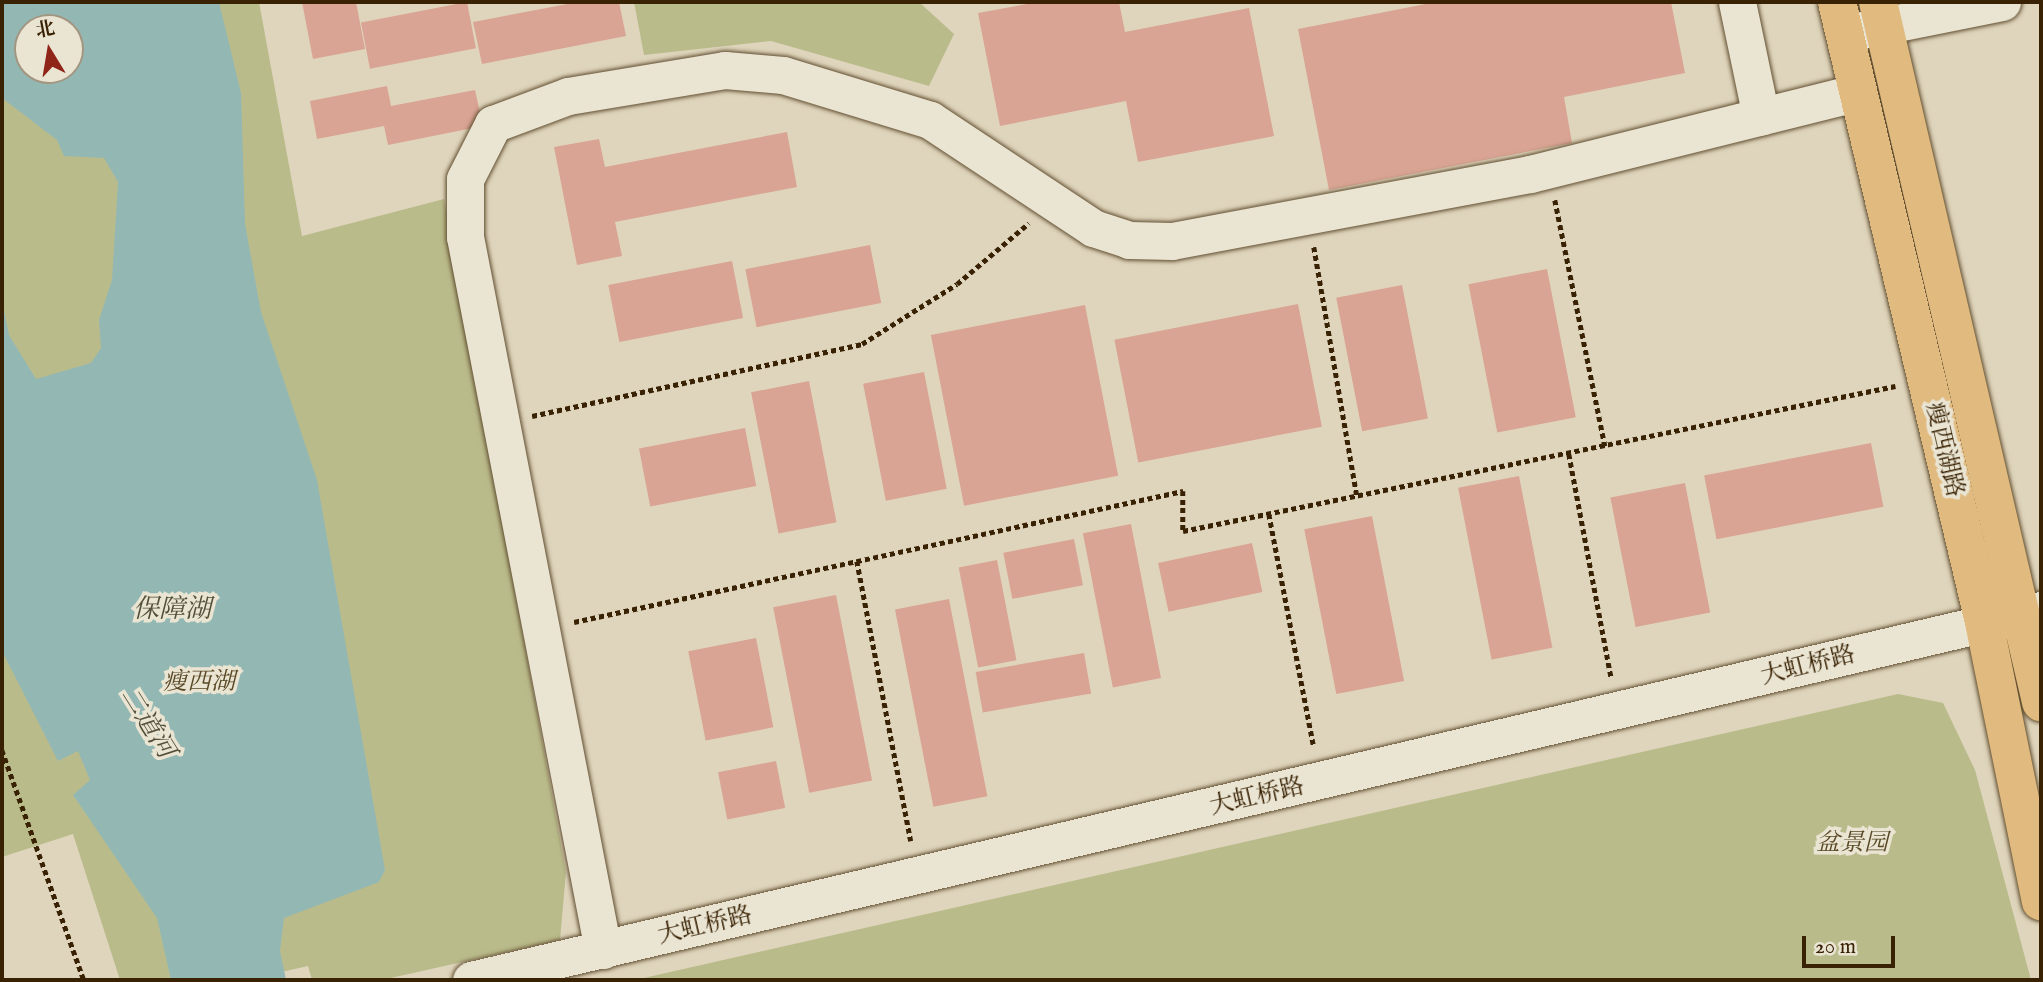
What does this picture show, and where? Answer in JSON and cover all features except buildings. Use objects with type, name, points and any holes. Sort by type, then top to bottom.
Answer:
[{"type":"main road","name":"瘦西湖路","points":[[1880,13],[2032,613],[2041,702]]},
{"type":"main road","name":"瘦西湖路","points":[[1841,18],[1856,93],[1984,622],[2041,901]]},
{"type":"street","points":[[1737,2],[1761,117]]},
{"type":"street","points":[[1841,18],[2002,2]]},
{"type":"street","points":[[603,950],[465,236],[466,179],[493,124],[581,93],[725,70],[783,75],[930,120],[1093,228],[1129,240],[1172,241],[1548,169],[1856,93]]},
{"type":"street","name":"大虹桥路","points":[[471,980],[1618,713],[1984,622],[2032,613]]},
{"type":"path","points":[[1548,169],[1605,446]]},
{"type":"path","points":[[501,423],[862,344],[957,284],[1053,202]]},
{"type":"path","points":[[1308,215],[1357,496]]},
{"type":"path","points":[[541,629],[1184,491],[1183,531],[1927,380]]},
{"type":"path","points":[[1569,454],[1618,713]]},
{"type":"path","points":[[1269,514],[1321,782]]},
{"type":"path","points":[[856,561],[918,876]]},
{"type":"path","points":[[2,750],[84,980]]},
{"type":"green space","name":"瘦西湖","points":[[2,2],[259,2],[302,236],[444,199],[566,872],[560,940],[382,980],[312,980],[308,966],[246,980],[120,980],[73,834],[2,857]]},
{"type":"green space","points":[[634,2],[919,2],[954,34],[929,86],[771,41],[644,55]]},
{"type":"green space","name":"盆景园","points":[[1898,694],[1943,703],[1975,770],[2031,980],[635,980]]},
{"type":"water","name":"保障湖","points":[[2,2],[219,2],[241,93],[245,224],[261,312],[317,480],[385,870],[379,882],[284,918],[280,951],[286,980],[171,980],[157,918],[73,795],[90,780],[78,751],[58,761],[2,651],[2,301],[9,335],[36,379],[91,363],[101,348],[99,320],[112,280],[118,182],[104,158],[64,156],[57,140],[2,98]]},
{"type":"water label","name":"二道河","points":[[147,723]]}]
